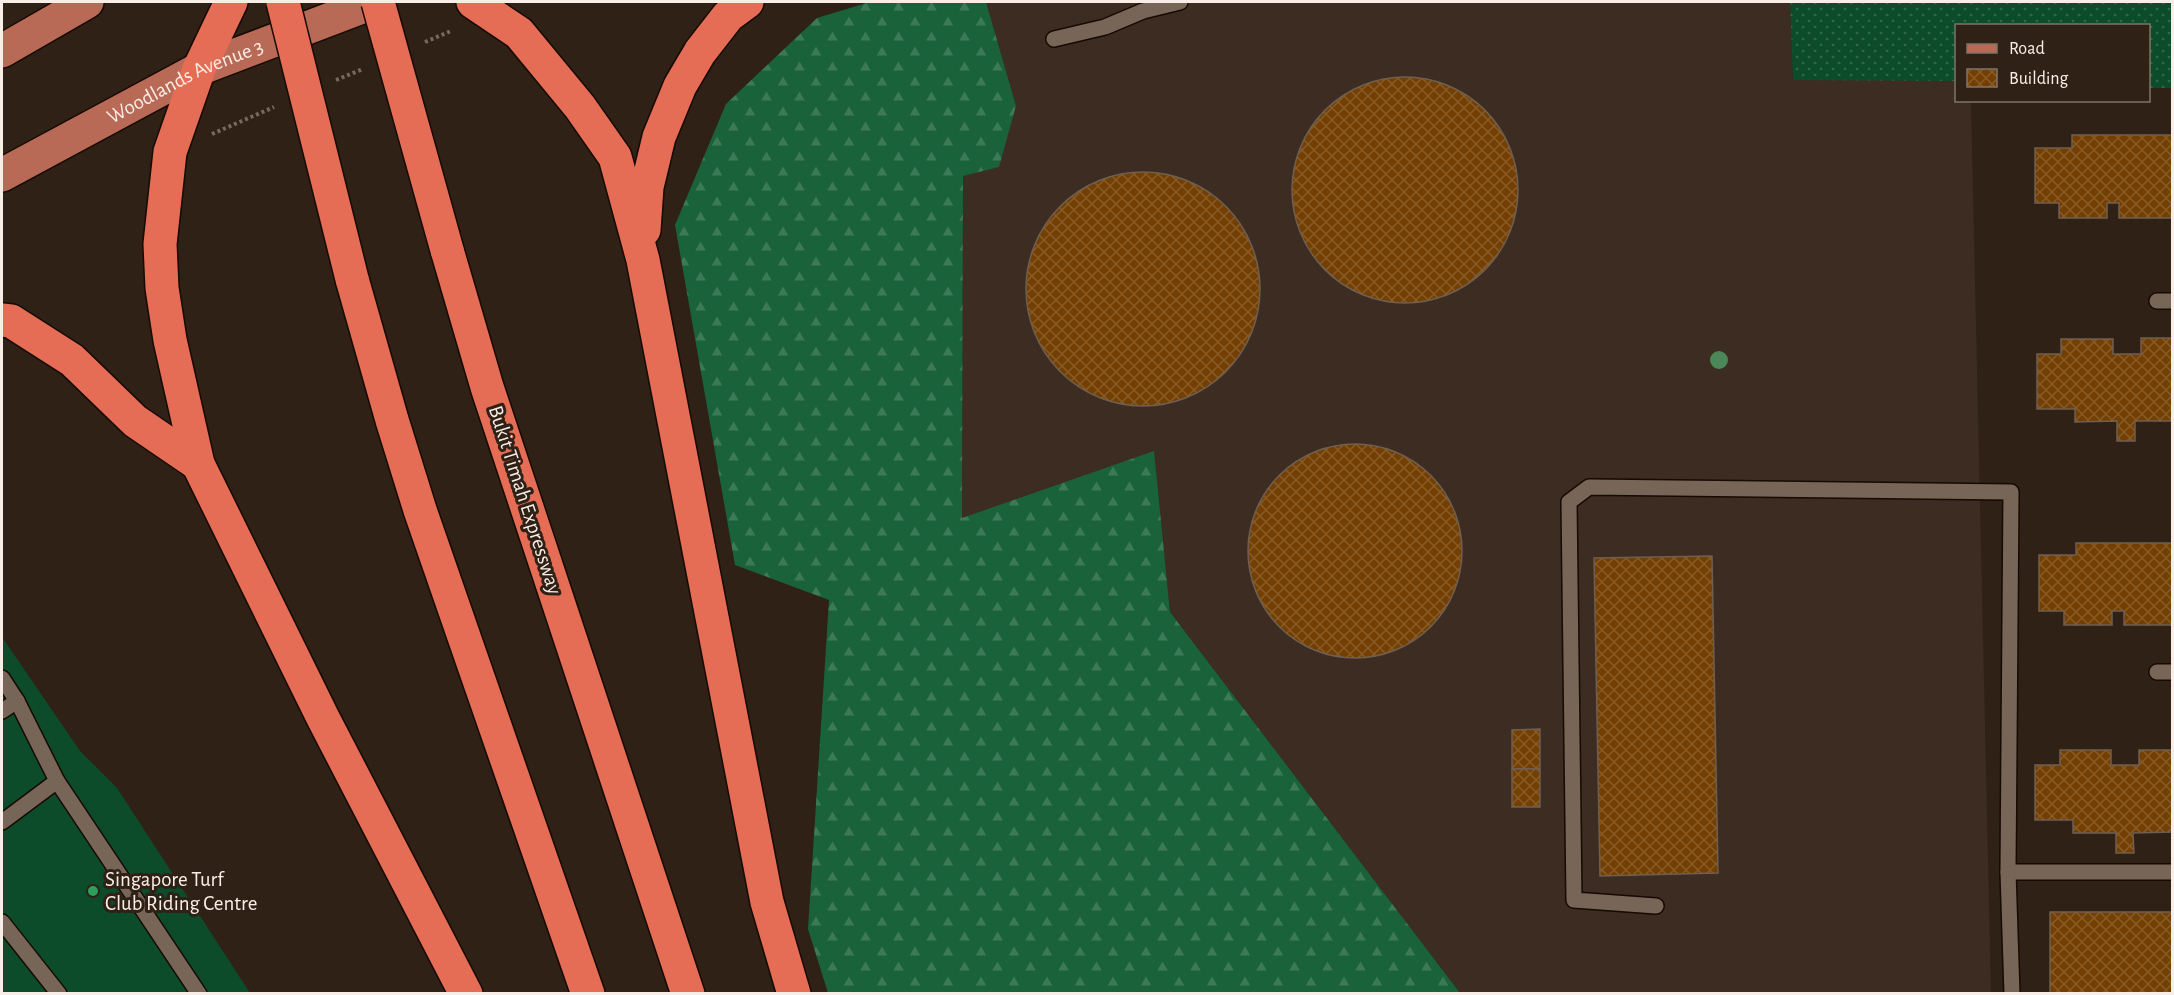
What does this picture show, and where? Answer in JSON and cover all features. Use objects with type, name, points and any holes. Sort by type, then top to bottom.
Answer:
[{"type":"highway","points":[[231,2],[199,69],[170,152],[160,243],[162,288],[170,340],[198,464],[323,718],[466,993]]},
{"type":"highway","points":[[283,2],[352,279],[392,420],[420,510],[588,993]]},
{"type":"highway","name":"Bukit Timah Expressway","points":[[376,2],[491,399],[688,993]]},
{"type":"highway","points":[[473,2],[519,33],[580,107],[615,157],[643,260],[767,903],[794,993]]},
{"type":"highway","points":[[643,260],[647,187],[659,137],[680,86],[700,52],[728,16],[747,2]]},
{"type":"highway","points":[[2,320],[10,321],[72,360],[135,421],[198,464]]},
{"type":"main road","points":[[2,51],[87,2]]},
{"type":"main road","name":"Woodlands Avenue 3","points":[[2,175],[199,69],[376,2]]},
{"type":"lane","points":[[1054,39],[1105,27],[1143,11],[1180,2]]},
{"type":"lane","points":[[2157,302],[2172,301]]},
{"type":"lane","points":[[1656,906],[1574,900],[1569,502],[1589,487],[2011,492],[2008,872],[2012,993]]},
{"type":"lane","points":[[2157,672],[2172,672]]},
{"type":"lane","points":[[2,678],[17,701],[57,782],[199,993]]},
{"type":"lane","points":[[2,711],[17,701]]},
{"type":"lane","points":[[2,822],[57,782]]},
{"type":"lane","points":[[2008,872],[2172,872]]},
{"type":"lane","points":[[2,921],[59,993]]},
{"type":"shaded area","points":[[986,2],[1790,2],[1793,79],[1955,81],[1955,102],[1971,102],[1991,993],[1460,993],[1170,612],[1154,458],[962,518],[963,176],[1016,106]]},
{"type":"green space","points":[[870,2],[986,2],[1016,106],[999,167],[963,176],[962,518],[1154,451],[1170,612],[1460,993],[828,993],[808,929],[829,600],[735,565],[675,225],[726,104],[817,18]]},
{"type":"green space","points":[[1790,2],[2172,2],[2172,88],[2150,88],[2150,24],[1955,24],[1955,81],[1793,80]]},
{"type":"green space","name":"Singapore Turf Club Riding Centre","points":[[2,637],[80,751],[117,788],[250,993],[2,993]]},
{"type":"building","points":[[1394,77],[1416,77],[1448,85],[1458,90],[1477,102],[1493,118],[1510,147],[1516,168],[1518,190],[1516,212],[1510,233],[1493,262],[1477,278],[1448,295],[1416,303],[1394,303],[1362,295],[1352,290],[1333,278],[1317,262],[1300,233],[1292,201],[1292,179],[1300,147],[1305,137],[1317,118],[1333,102],[1362,85]]},
{"type":"building","points":[[2072,135],[2172,135],[2172,218],[2119,218],[2119,203],[2107,203],[2107,218],[2059,218],[2059,203],[2035,203],[2035,148],[2072,148]]},
{"type":"building","points":[[1132,172],[1154,172],[1188,181],[1208,192],[1226,206],[1240,224],[1251,244],[1258,266],[1260,289],[1258,312],[1251,334],[1240,354],[1226,372],[1198,392],[1177,401],[1154,406],[1132,406],[1109,401],[1088,392],[1069,380],[1052,363],[1031,323],[1026,300],[1026,278],[1031,255],[1040,234],[1052,215],[1069,198],[1109,177]]},
{"type":"building","points":[[2141,338],[2172,338],[2172,421],[2135,421],[2135,441],[2117,441],[2117,421],[2075,422],[2075,409],[2037,409],[2037,354],[2061,354],[2061,339],[2113,339],[2113,354],[2141,354]]},
{"type":"building","points":[[1355,444],[1376,446],[1396,452],[1431,475],[1454,510],[1460,530],[1462,551],[1460,572],[1454,592],[1431,627],[1396,650],[1376,656],[1355,658],[1334,656],[1314,650],[1279,627],[1256,592],[1250,572],[1248,551],[1250,530],[1256,510],[1279,475],[1314,452],[1334,446]]},
{"type":"building","points":[[2076,543],[2172,543],[2172,625],[2124,625],[2124,611],[2112,611],[2112,625],[2064,625],[2064,611],[2039,611],[2039,555],[2076,555]]},
{"type":"building","points":[[1712,556],[1718,873],[1600,876],[1594,558]]},
{"type":"building","points":[[1540,729],[1540,769],[1512,769],[1512,730]]},
{"type":"building","points":[[2060,750],[2111,750],[2111,765],[2139,765],[2139,750],[2172,750],[2172,832],[2133,833],[2134,853],[2116,853],[2116,833],[2073,833],[2073,820],[2035,820],[2035,765],[2060,765]]},
{"type":"building","points":[[1512,769],[1540,769],[1540,807],[1512,807]]},
{"type":"building","points":[[2050,912],[2172,912],[2172,994],[2050,994]]},
{"type":"place","name":"Singapore Turf Club Riding Centre","points":[[93,891]]}]
